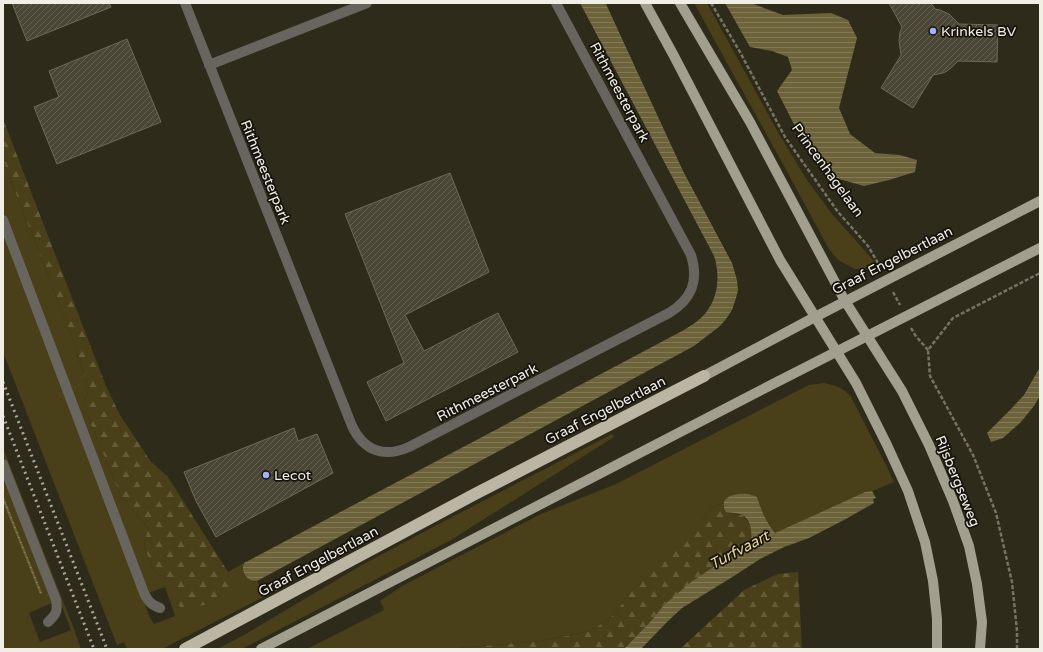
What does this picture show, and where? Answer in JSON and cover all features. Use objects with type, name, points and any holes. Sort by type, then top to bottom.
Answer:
[{"type":"highway","name":"Graaf Engelbertlaan","points":[[185,649],[455,504],[704,376]]},
{"type":"main road","points":[[645,3],[780,260],[856,383],[908,491],[924,542],[933,581],[937,619],[937,649]]},
{"type":"main road","points":[[680,3],[750,122],[845,301]]},
{"type":"main road","name":"Graaf Engelbertlaan","points":[[704,376],[845,301],[1040,201]]},
{"type":"main road","points":[[262,649],[622,462],[1040,248]]},
{"type":"main road","name":"Rijsbergseweg","points":[[845,301],[902,392],[930,445],[953,500],[969,546],[977,584],[982,622],[980,649]]},
{"type":"street","name":"Rithmeesterpark","points":[[185,3],[355,433],[363,443],[374,450],[382,452],[401,451],[670,313],[683,302],[692,287],[694,279],[694,263],[691,255],[556,3]]},
{"type":"street","points":[[209,65],[367,3]]},
{"type":"street","points":[[3,220],[144,593],[153,605],[160,608]]},
{"type":"street","points":[[3,464],[56,600],[56,612],[53,618],[48,622]]},
{"type":"path","name":"Princenhagelaan","points":[[710,3],[740,52],[785,137],[838,212],[868,246],[877,260],[915,335],[928,350]]},
{"type":"path","points":[[1017,649],[1017,631],[1012,582],[996,513],[973,455],[930,376],[928,350],[953,318],[1040,273]]},
{"type":"green space","points":[[694,3],[707,3],[779,134],[807,180],[832,214],[873,260],[876,268],[855,269],[838,260],[829,249]]},
{"type":"green space","points":[[3,119],[106,386],[120,415],[151,462],[168,477],[228,572],[231,592],[218,602],[181,610],[170,580],[154,572],[144,546],[148,528],[121,496],[83,405],[89,390],[71,335],[3,160]]},
{"type":"green space","points":[[3,160],[71,335],[89,390],[83,405],[121,496],[148,528],[144,546],[154,572],[170,580],[230,592],[228,572],[244,563],[243,565],[254,582],[257,581],[265,596],[162,649],[127,649],[124,642],[117,645],[3,352],[3,230],[150,618],[154,624],[175,616],[165,587],[148,593],[147,591],[3,211]]},
{"type":"green space","points":[[824,383],[842,389],[851,397],[894,482],[872,491],[865,492],[775,533],[764,516],[757,497],[727,498],[724,502],[710,509],[630,592],[615,614],[591,631],[541,641],[447,649],[307,649],[384,610],[380,601],[402,586],[541,514],[616,484],[809,385]]},
{"type":"green space","points":[[612,434],[614,437],[451,540],[242,649],[217,649],[244,635],[362,565]]},
{"type":"green space","points":[[3,448],[81,649],[3,649],[3,473],[52,603],[29,613],[40,642],[71,630],[3,454]]},
{"type":"green space","points":[[724,502],[723,507],[733,514],[742,515],[748,521],[752,529],[751,548],[739,553],[664,605],[624,649],[447,649],[541,641],[591,631],[615,614],[630,592],[651,571],[672,545],[701,520],[710,509]]},
{"type":"green space","points":[[798,572],[802,649],[680,649],[744,590],[778,574]]},
{"type":"shaded area","points":[[580,3],[606,3],[683,171],[732,263],[738,290],[732,310],[720,326],[694,346],[257,581],[251,580],[244,573],[244,563],[684,330],[700,319],[711,306],[717,285],[716,261],[714,256]]},
{"type":"shaded area","points":[[725,3],[751,3],[783,15],[831,13],[848,20],[857,38],[839,108],[850,134],[875,153],[900,155],[917,160],[915,172],[864,186],[832,177],[797,130],[777,91],[792,70],[788,57],[772,51],[750,47]]},
{"type":"shaded area","points":[[1040,367],[1040,396],[1034,406],[1021,422],[1003,438],[991,442],[987,433],[1024,395]]},
{"type":"shaded area","points":[[872,491],[876,498],[873,499],[874,503],[809,538],[784,547],[760,559],[682,608],[641,649],[624,649],[664,605],[691,582],[718,564],[751,548],[750,525],[746,518],[741,514],[726,512],[724,503],[727,498],[741,494],[749,494],[757,497],[764,516],[775,533],[865,492]]},
{"type":"shaded area","points":[[3,495],[42,593],[40,594],[3,501]]},
{"type":"building","points":[[12,3],[109,3],[111,7],[27,41]]},
{"type":"building","points":[[889,3],[931,3],[935,9],[949,14],[959,24],[998,25],[997,62],[958,61],[947,71],[933,75],[913,108],[881,88],[901,55],[899,41],[902,27]]},
{"type":"building","points":[[127,39],[161,122],[57,164],[34,107],[59,97],[49,71]]},
{"type":"building","points":[[450,173],[489,272],[405,315],[424,351],[498,313],[518,352],[386,421],[367,382],[404,363],[345,214]]},
{"type":"building","points":[[294,428],[298,441],[317,434],[333,473],[216,537],[196,501],[184,472]]},
{"type":"railway","points":[[3,382],[107,649]]},
{"type":"railway","points":[[3,416],[94,649]]},
{"type":"place","name":"Krinkels BV","points":[[933,31]]},
{"type":"place","name":"Lecot","points":[[266,475]]},
{"type":"water label","name":"Turfvaart","points":[[739,550]]}]
